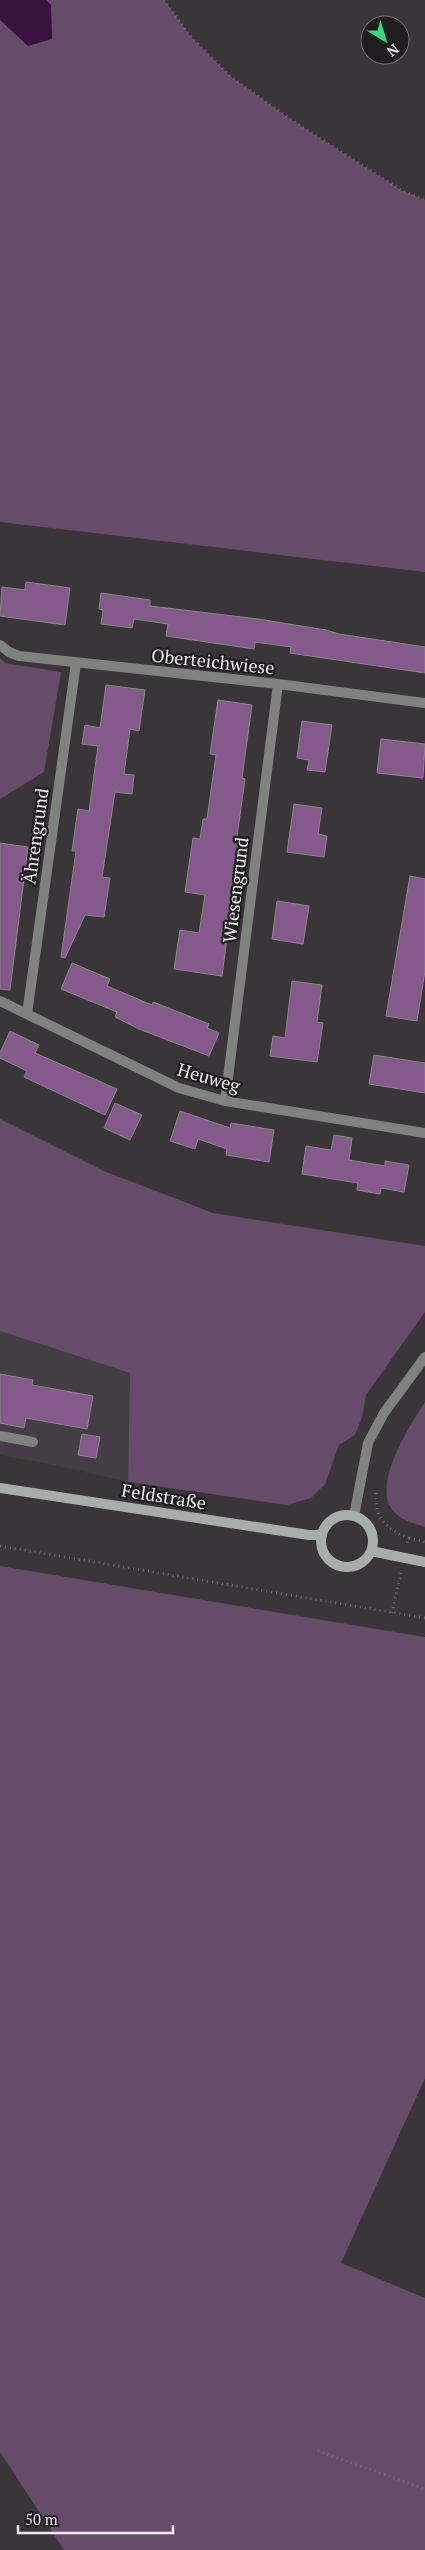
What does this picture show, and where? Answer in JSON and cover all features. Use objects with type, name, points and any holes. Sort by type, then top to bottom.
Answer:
[{"type":"main road","name":"Feldstraße","points":[[0,1488],[310,1535],[322,1535]]},
{"type":"main road","points":[[354,1516],[368,1526],[372,1534],[371,1552],[360,1564],[344,1567],[328,1559],[324,1552],[322,1535],[331,1522],[338,1518],[354,1516]]},
{"type":"main road","points":[[371,1552],[425,1562]]},
{"type":"street","name":"Oberteichwiese","points":[[0,645],[9,652],[19,656],[278,684],[425,703]]},
{"type":"street","name":"Ährengrund","points":[[27,1014],[76,663]]},
{"type":"street","name":"Wiesengrund","points":[[225,1101],[278,684]]},
{"type":"street","name":"Heuweg","points":[[0,1001],[179,1088],[225,1101],[425,1133]]},
{"type":"street","points":[[354,1516],[368,1442],[384,1412],[425,1357]]},
{"type":"street","points":[[0,1436],[33,1442]]},
{"type":"path","points":[[164,0],[191,37],[230,76],[293,120],[402,190],[425,200]]},
{"type":"path","points":[[376,1485],[377,1508],[382,1523],[391,1531],[425,1542]]},
{"type":"path","points":[[392,1613],[408,1538]]},
{"type":"path","points":[[0,1546],[425,1618]]},
{"type":"path","points":[[318,2451],[425,2489]]},
{"type":"shaded area","points":[[0,0],[164,0],[191,37],[230,76],[293,121],[401,190],[425,200],[425,572],[0,522]]},
{"type":"shaded area","points":[[0,0],[46,0],[51,5],[52,39],[28,46],[0,20]]},
{"type":"shaded area","points":[[0,658],[5,663],[61,672],[44,772],[0,799]]},
{"type":"shaded area","points":[[0,1119],[104,1171],[213,1213],[425,1246],[425,1312],[366,1395],[362,1417],[355,1435],[339,1445],[325,1484],[311,1498],[287,1505],[128,1482],[130,1373],[0,1331]]},
{"type":"shaded area","points":[[0,1331],[130,1373],[128,1482],[0,1455]]},
{"type":"shaded area","points":[[425,1402],[425,1527],[404,1519],[394,1512],[388,1501],[387,1487],[389,1472],[402,1440]]},
{"type":"shaded area","points":[[0,1566],[425,1637],[425,2078],[341,2263],[425,2298],[425,2550],[64,2550],[0,2452]]},
{"type":"building","points":[[26,582],[70,588],[65,625],[0,616],[2,587],[25,590]]},
{"type":"building","points":[[101,593],[150,600],[150,606],[258,619],[425,647],[425,673],[290,653],[291,647],[255,642],[254,649],[166,636],[168,624],[134,619],[132,628],[101,624],[103,610],[99,609]]},
{"type":"building","points":[[106,685],[145,690],[139,731],[130,729],[124,774],[134,775],[132,794],[115,792],[102,877],[110,878],[104,917],[85,915],[65,958],[61,957],[76,851],[72,851],[78,809],[89,811],[98,746],[82,744],[85,725],[100,728]]},
{"type":"building","points":[[218,700],[252,705],[242,778],[245,779],[236,844],[239,845],[222,976],[174,969],[180,930],[199,933],[205,895],[185,892],[193,838],[200,839],[203,819],[207,819],[216,755],[210,754]]},
{"type":"building","points":[[302,721],[332,725],[325,772],[307,770],[309,760],[297,758]]},
{"type":"building","points":[[381,739],[425,744],[423,778],[377,773]]},
{"type":"building","points":[[294,804],[322,808],[318,834],[327,836],[324,857],[287,852]]},
{"type":"building","points":[[0,843],[28,847],[10,990],[0,989]]},
{"type":"building","points":[[410,876],[425,879],[425,971],[417,1021],[386,1016]]},
{"type":"building","points":[[277,901],[309,906],[303,944],[272,939]]},
{"type":"building","points":[[72,963],[110,979],[107,986],[152,1005],[153,1002],[209,1024],[207,1028],[219,1033],[209,1056],[139,1029],[115,1017],[117,1012],[61,989]]},
{"type":"building","points":[[292,981],[322,985],[317,1022],[323,1023],[317,1062],[270,1056],[273,1036],[285,1038]]},
{"type":"building","points":[[10,1031],[39,1045],[35,1053],[117,1089],[105,1115],[24,1077],[27,1071],[0,1058],[0,1053]]},
{"type":"building","points":[[374,1055],[425,1063],[425,1093],[369,1084]]},
{"type":"building","points":[[115,1103],[142,1115],[130,1140],[104,1128]]},
{"type":"building","points":[[180,1111],[230,1128],[231,1123],[274,1130],[269,1162],[226,1155],[227,1149],[198,1139],[195,1149],[170,1141]]},
{"type":"building","points":[[334,1135],[352,1138],[349,1160],[385,1166],[385,1161],[409,1165],[404,1192],[381,1188],[380,1194],[357,1190],[358,1183],[302,1174],[306,1146],[331,1150]]},
{"type":"building","points":[[0,1374],[33,1380],[32,1385],[93,1396],[87,1429],[26,1418],[24,1428],[0,1423]]},
{"type":"building","points":[[82,1434],[100,1437],[96,1458],[78,1455]]}]
